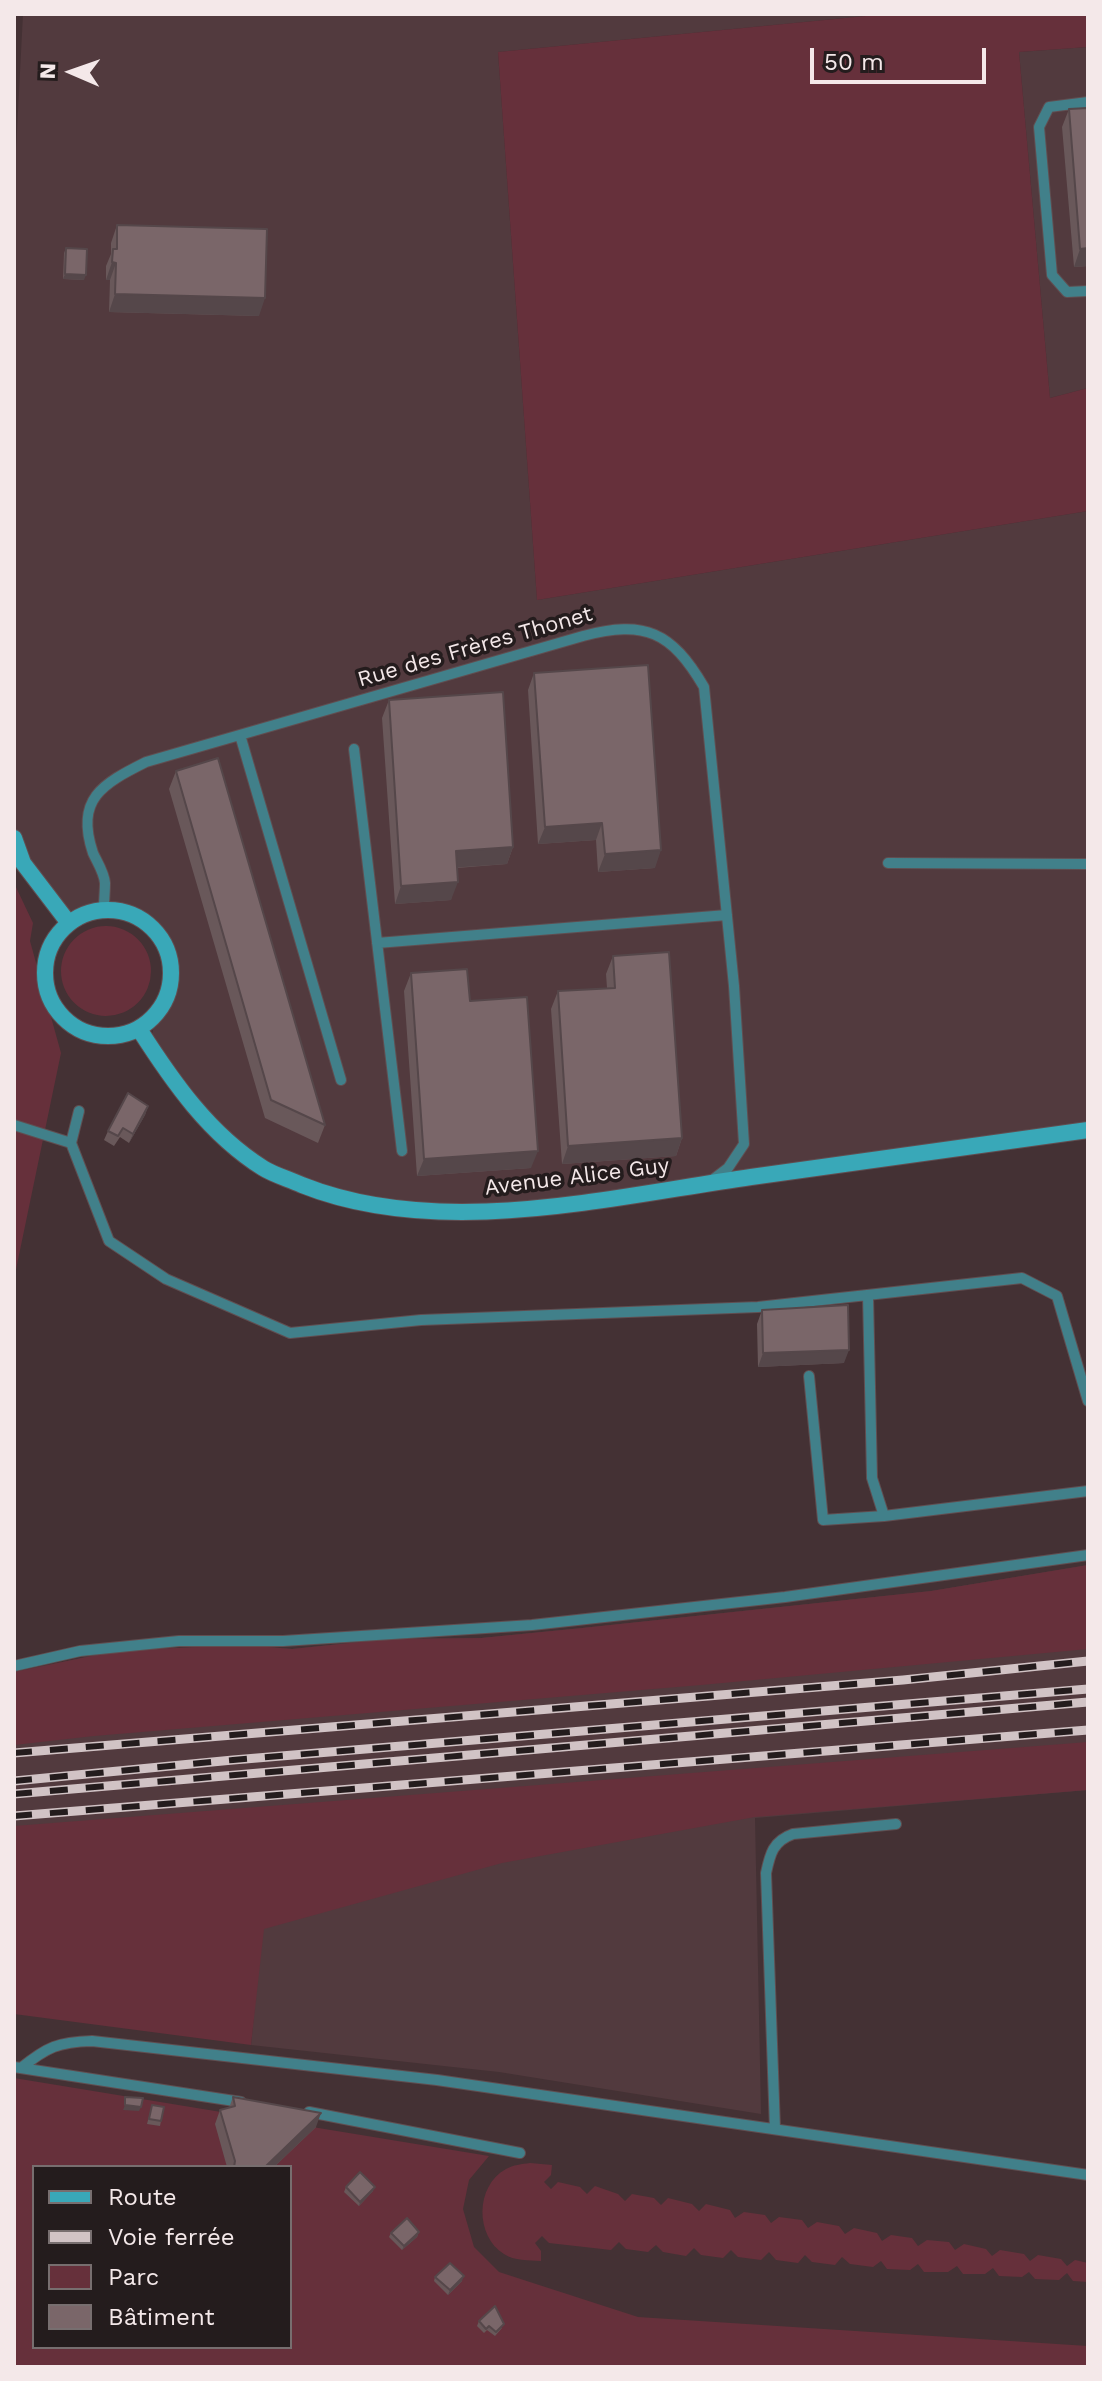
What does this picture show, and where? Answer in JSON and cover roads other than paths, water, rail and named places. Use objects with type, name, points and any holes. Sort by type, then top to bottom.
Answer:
[{"type":"main road","points":[[14,838],[23,863],[68,922]]},
{"type":"main road","points":[[104,908],[131,913],[154,927],[169,950],[172,973],[168,996],[155,1017],[139,1029],[112,1037],[86,1033],[65,1020],[49,998],[44,975],[49,949],[68,922],[83,913],[104,908]]},
{"type":"main road","name":"Avenue Alice Guy","points":[[139,1029],[170,1077],[216,1132],[264,1169],[322,1192],[394,1209],[479,1211],[569,1204],[1088,1130]]},
{"type":"lane","points":[[1088,102],[1049,107],[1039,127],[1052,275],[1067,292],[1088,291]]},
{"type":"lane","name":"Rue des Frères Thonet","points":[[104,908],[105,880],[92,850],[86,815],[90,800],[121,774],[146,762],[583,636],[619,628],[644,630],[663,638],[679,651],[704,687],[727,915],[744,1144],[728,1168],[708,1183]]},
{"type":"lane","points":[[240,735],[341,1080]]},
{"type":"lane","points":[[354,749],[402,1151]]},
{"type":"lane","points":[[888,863],[1088,864]]},
{"type":"lane","points":[[377,943],[727,915]]},
{"type":"lane","points":[[79,1111],[71,1143],[109,1241],[166,1279],[290,1333],[421,1320],[758,1307],[1022,1278],[1057,1296],[1088,1401]]},
{"type":"lane","points":[[14,1125],[71,1143]]},
{"type":"lane","points":[[868,1295],[872,1478],[884,1516]]},
{"type":"lane","points":[[809,1376],[823,1520],[884,1516],[1088,1491]]},
{"type":"lane","points":[[14,1666],[80,1651],[179,1641],[283,1641],[532,1625],[785,1597],[1088,1555]]},
{"type":"lane","points":[[775,2129],[766,1873],[772,1849],[781,1838],[793,1834],[896,1824]]},
{"type":"lane","points":[[18,2068],[46,2048],[67,2041],[92,2041],[437,2080],[1088,2175]]},
{"type":"lane","points":[[18,2068],[257,2105]]},
{"type":"lane","points":[[303,2112],[520,2153]]},
{"type":"railway","points":[[14,1753],[903,1680],[1088,1661]]},
{"type":"railway","points":[[14,1781],[1088,1689]]},
{"type":"railway","points":[[14,1794],[1088,1702]]},
{"type":"railway","points":[[14,1816],[1088,1730]]}]
